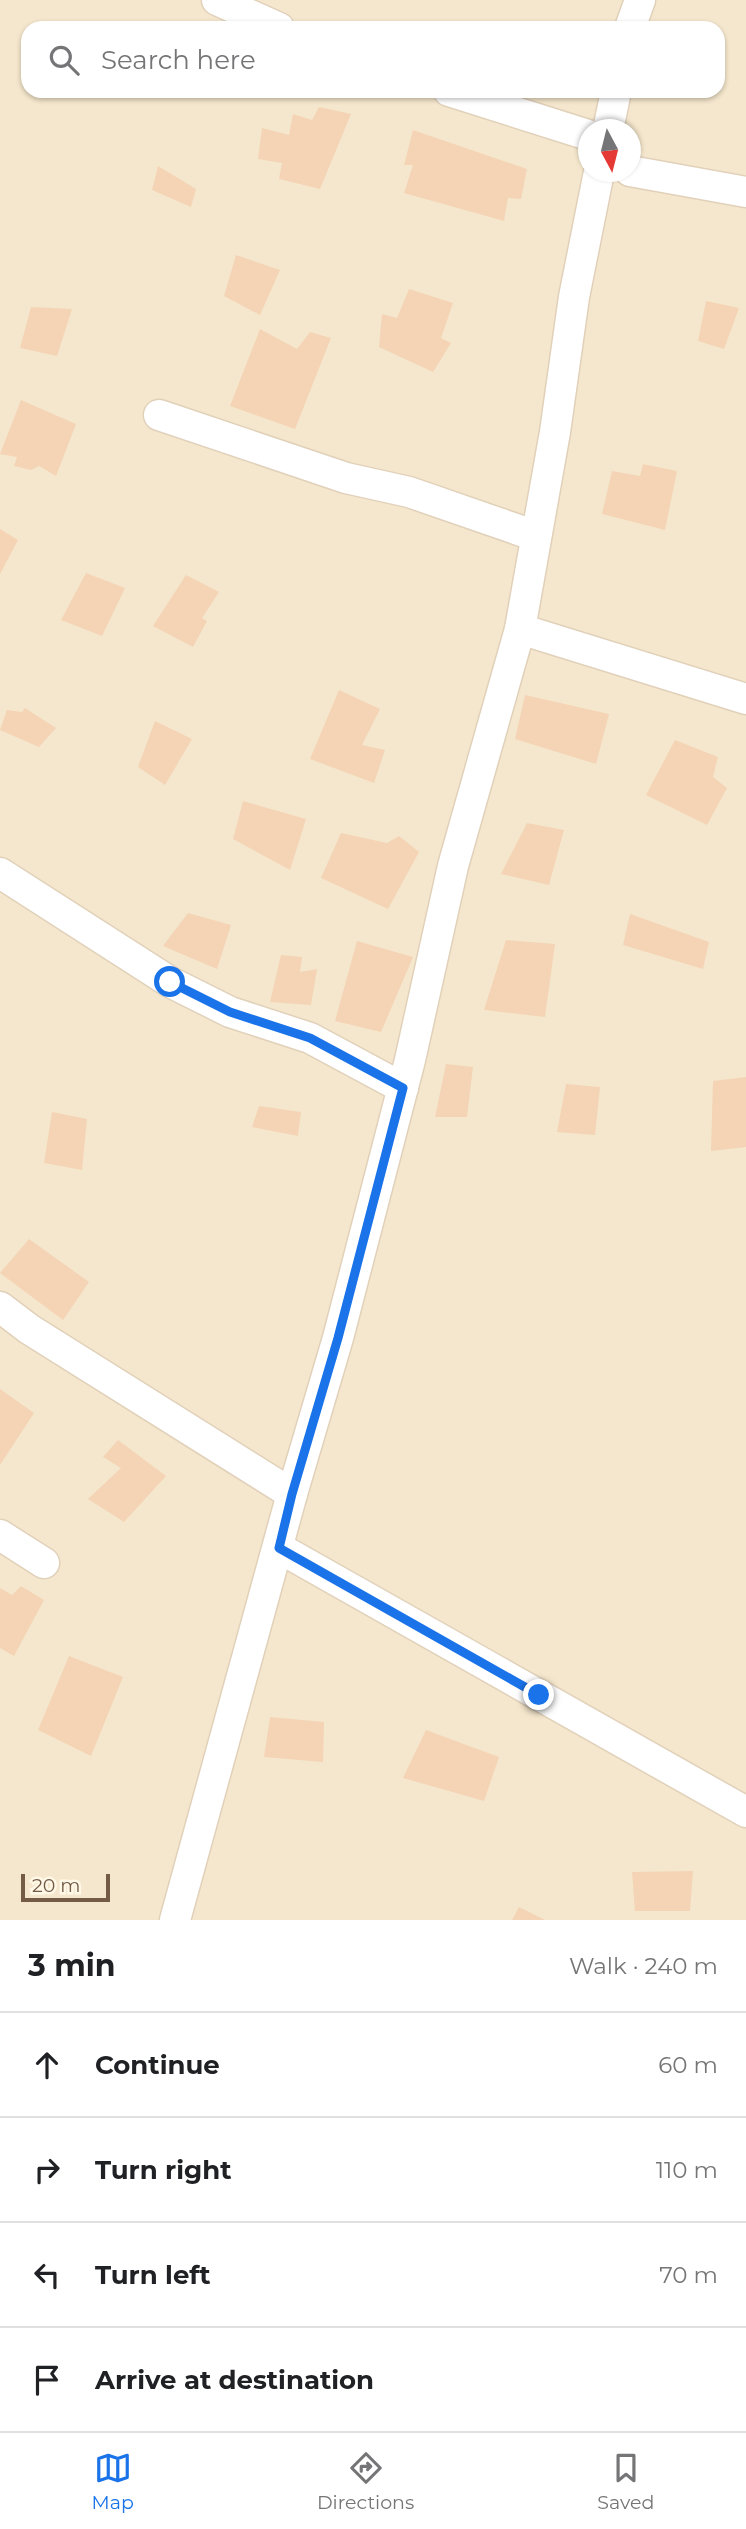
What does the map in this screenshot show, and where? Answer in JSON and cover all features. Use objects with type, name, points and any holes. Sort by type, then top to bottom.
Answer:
[{"type":"street","points":[[218,0],[264,21]]},
{"type":"street","points":[[632,21],[640,0]]},
{"type":"street","points":[[471,98],[578,132]]},
{"type":"street","points":[[610,119],[615,98]]},
{"type":"street","points":[[641,173],[746,192]]},
{"type":"street","points":[[175,1920],[292,1494],[338,1338],[403,1088],[453,866],[520,629],[573,297],[597,182]]},
{"type":"street","points":[[159,415],[346,478],[409,492],[536,536]]},
{"type":"street","points":[[520,629],[746,699]]},
{"type":"street","points":[[0,873],[170,982],[230,1012],[310,1038],[403,1088]]},
{"type":"street","points":[[0,1307],[29,1329],[218,1451],[292,1494]]},
{"type":"street","points":[[0,1535],[44,1563]]},
{"type":"street","points":[[279,1548],[746,1812]]},
{"type":"shaded area","points":[[0,0],[746,0],[746,1920],[0,1920]]},
{"type":"building","points":[[319,107],[351,114],[320,189],[279,179],[282,163],[258,159],[262,128],[289,135],[293,114],[312,120]]},
{"type":"building","points":[[413,130],[527,169],[521,199],[508,198],[504,221],[404,193],[413,165],[404,165]]},
{"type":"building","points":[[158,166],[196,189],[191,207],[152,190]]},
{"type":"building","points":[[236,255],[280,270],[260,315],[224,296]]},
{"type":"building","points":[[409,289],[453,303],[441,338],[451,343],[433,372],[379,347],[382,314],[397,318]]},
{"type":"building","points":[[706,301],[739,308],[724,349],[698,341]]},
{"type":"building","points":[[31,307],[72,309],[57,356],[20,348]]},
{"type":"building","points":[[260,329],[297,349],[310,332],[331,338],[295,429],[230,406]]},
{"type":"building","points":[[21,400],[76,424],[56,476],[39,466],[31,470],[14,466],[17,457],[0,454]]},
{"type":"building","points":[[643,464],[677,471],[665,530],[602,514],[612,471],[640,476]]},
{"type":"building","points":[[0,529],[18,540],[0,574]]},
{"type":"building","points":[[86,573],[125,588],[102,636],[61,620]]},
{"type":"building","points":[[186,575],[219,592],[202,618],[207,621],[193,647],[153,626]]},
{"type":"building","points":[[339,690],[380,709],[362,745],[385,750],[374,783],[310,759]]},
{"type":"building","points":[[525,695],[609,714],[596,764],[515,739]]},
{"type":"building","points":[[25,708],[56,728],[39,747],[0,730],[7,710],[22,712]]},
{"type":"building","points":[[155,721],[192,739],[165,785],[138,767]]},
{"type":"building","points":[[675,740],[718,757],[713,777],[727,788],[707,825],[646,795]]},
{"type":"building","points":[[243,801],[306,819],[290,870],[233,839]]},
{"type":"building","points":[[527,823],[564,830],[549,885],[501,874]]},
{"type":"building","points":[[341,833],[387,843],[399,836],[419,852],[388,909],[321,878]]},
{"type":"building","points":[[188,913],[231,925],[217,969],[163,946]]},
{"type":"building","points":[[630,914],[709,942],[703,969],[623,945]]},
{"type":"building","points":[[506,940],[555,944],[545,1017],[484,1010]]},
{"type":"building","points":[[357,941],[413,957],[381,1032],[335,1021]]},
{"type":"building","points":[[281,955],[302,957],[300,972],[317,969],[311,1005],[270,1002]]},
{"type":"building","points":[[446,1064],[473,1067],[467,1117],[435,1117]]},
{"type":"building","points":[[746,1077],[746,1147],[711,1151],[713,1081]]},
{"type":"building","points":[[566,1084],[600,1087],[595,1135],[557,1132]]},
{"type":"building","points":[[259,1106],[301,1112],[298,1136],[252,1127]]},
{"type":"building","points":[[52,1112],[87,1119],[82,1170],[44,1163]]},
{"type":"building","points":[[29,1239],[89,1282],[63,1320],[0,1273]]},
{"type":"building","points":[[0,1389],[34,1413],[0,1465]]},
{"type":"building","points":[[118,1440],[166,1476],[124,1522],[88,1499],[121,1468],[103,1457]]},
{"type":"building","points":[[21,1586],[44,1600],[14,1656],[0,1648],[0,1588],[12,1595]]},
{"type":"building","points":[[69,1656],[123,1677],[91,1756],[38,1730]]},
{"type":"building","points":[[270,1717],[324,1722],[323,1762],[264,1757]]},
{"type":"building","points":[[426,1730],[499,1757],[484,1801],[403,1778]]},
{"type":"building","points":[[693,1871],[690,1911],[635,1911],[632,1872]]},
{"type":"building","points":[[519,1907],[545,1920],[512,1920]]},
{"type":"route","points":[[170,982],[230,1012],[310,1038],[403,1088],[338,1338],[279,1548],[539,1695]]}]
